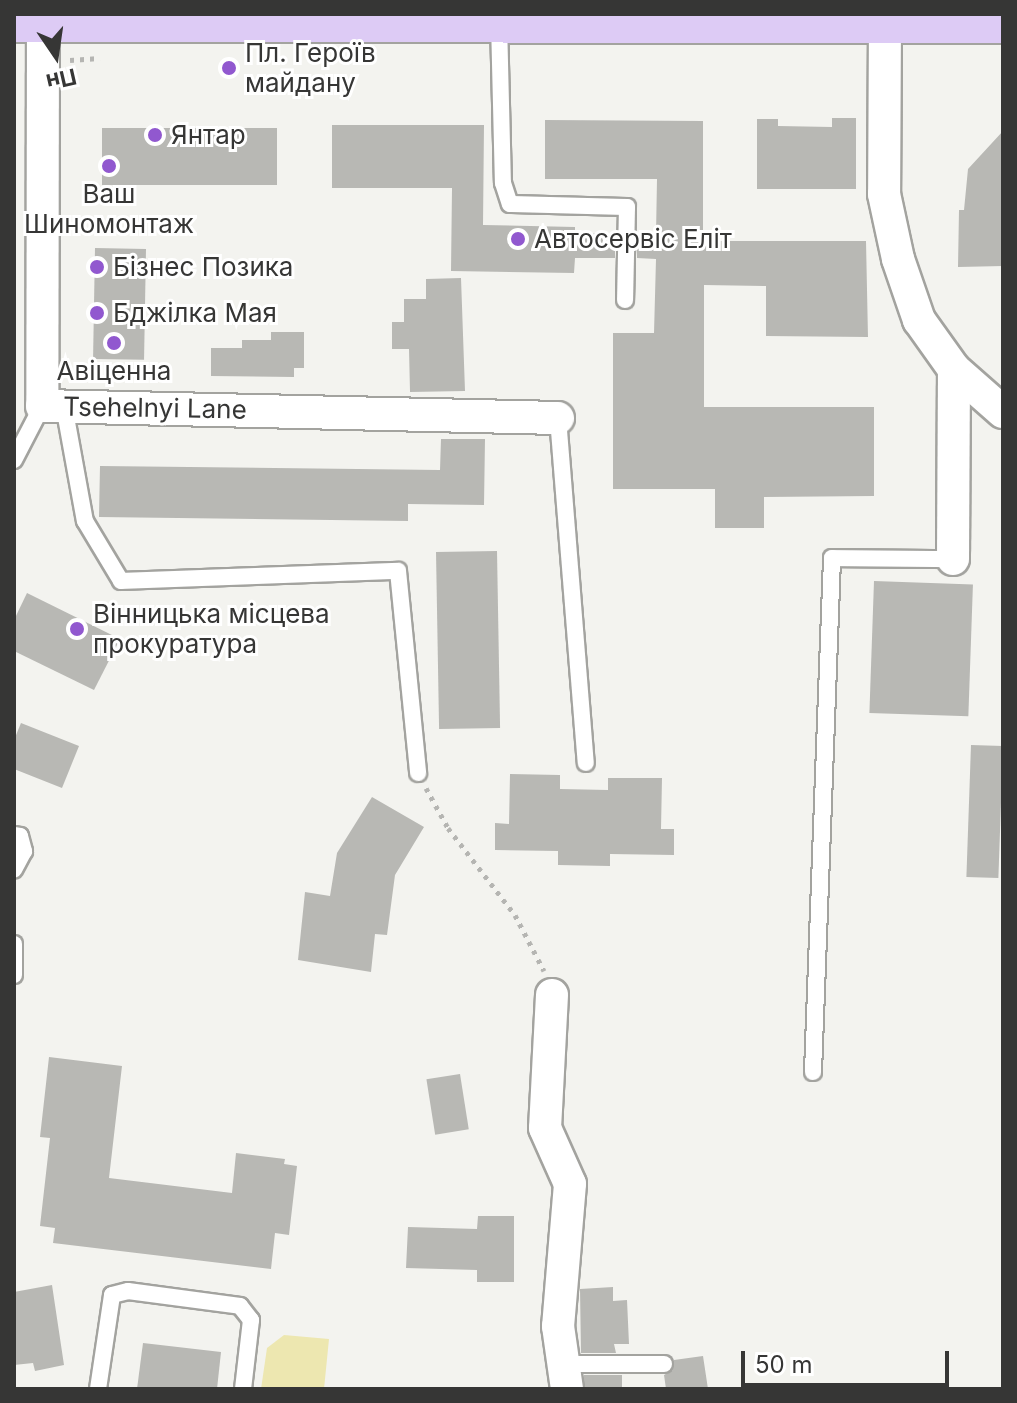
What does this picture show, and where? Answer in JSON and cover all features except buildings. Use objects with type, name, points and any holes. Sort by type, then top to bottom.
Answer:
[{"type":"main road","points":[[28,19],[1003,21]]},
{"type":"street","name":"Tsehelnyi Lane","points":[[28,19],[44,78],[53,406],[558,418]]},
{"type":"street","points":[[885,21],[884,194],[919,320],[954,369],[1003,412]]},
{"type":"street","points":[[953,559],[954,369]]},
{"type":"street","points":[[552,995],[545,1128],[570,1184],[558,1326],[565,1376]]},
{"type":"lane","points":[[499,20],[503,183],[510,204],[627,207],[625,300]]},
{"type":"lane","points":[[14,460],[53,406]]},
{"type":"lane","points":[[53,406],[85,521],[121,581],[398,571],[418,773]]},
{"type":"lane","points":[[558,418],[586,763]]},
{"type":"lane","points":[[813,1072],[832,558],[953,559]]},
{"type":"lane","points":[[14,835],[20,836],[24,851],[14,870]]},
{"type":"lane","points":[[14,944],[14,975]]},
{"type":"lane","points":[[98,1389],[112,1295],[128,1291],[240,1306],[251,1320],[243,1389]]},
{"type":"lane","points":[[565,1376],[664,1364]]},
{"type":"path","points":[[44,78],[68,60],[109,58]]},
{"type":"path","points":[[418,773],[448,828],[515,915],[552,995]]},
{"type":"shaded area","points":[[284,1335],[329,1339],[324,1389],[261,1389],[267,1348]]},
{"type":"place","name":"Пл. Героїв майдану","points":[[229,68]]},
{"type":"place","name":"Янтар","points":[[155,135]]},
{"type":"place","name":"Ваш Шиномонтаж","points":[[109,166]]},
{"type":"place","name":"Автосервіс Еліт","points":[[518,239]]},
{"type":"place","name":"Бізнес Позика","points":[[97,267]]},
{"type":"place","name":"Бджілка Мая","points":[[97,313]]},
{"type":"place","name":"Авіценна","points":[[114,343]]},
{"type":"place","name":"Вінницька місцева прокуратура","points":[[77,629]]}]
